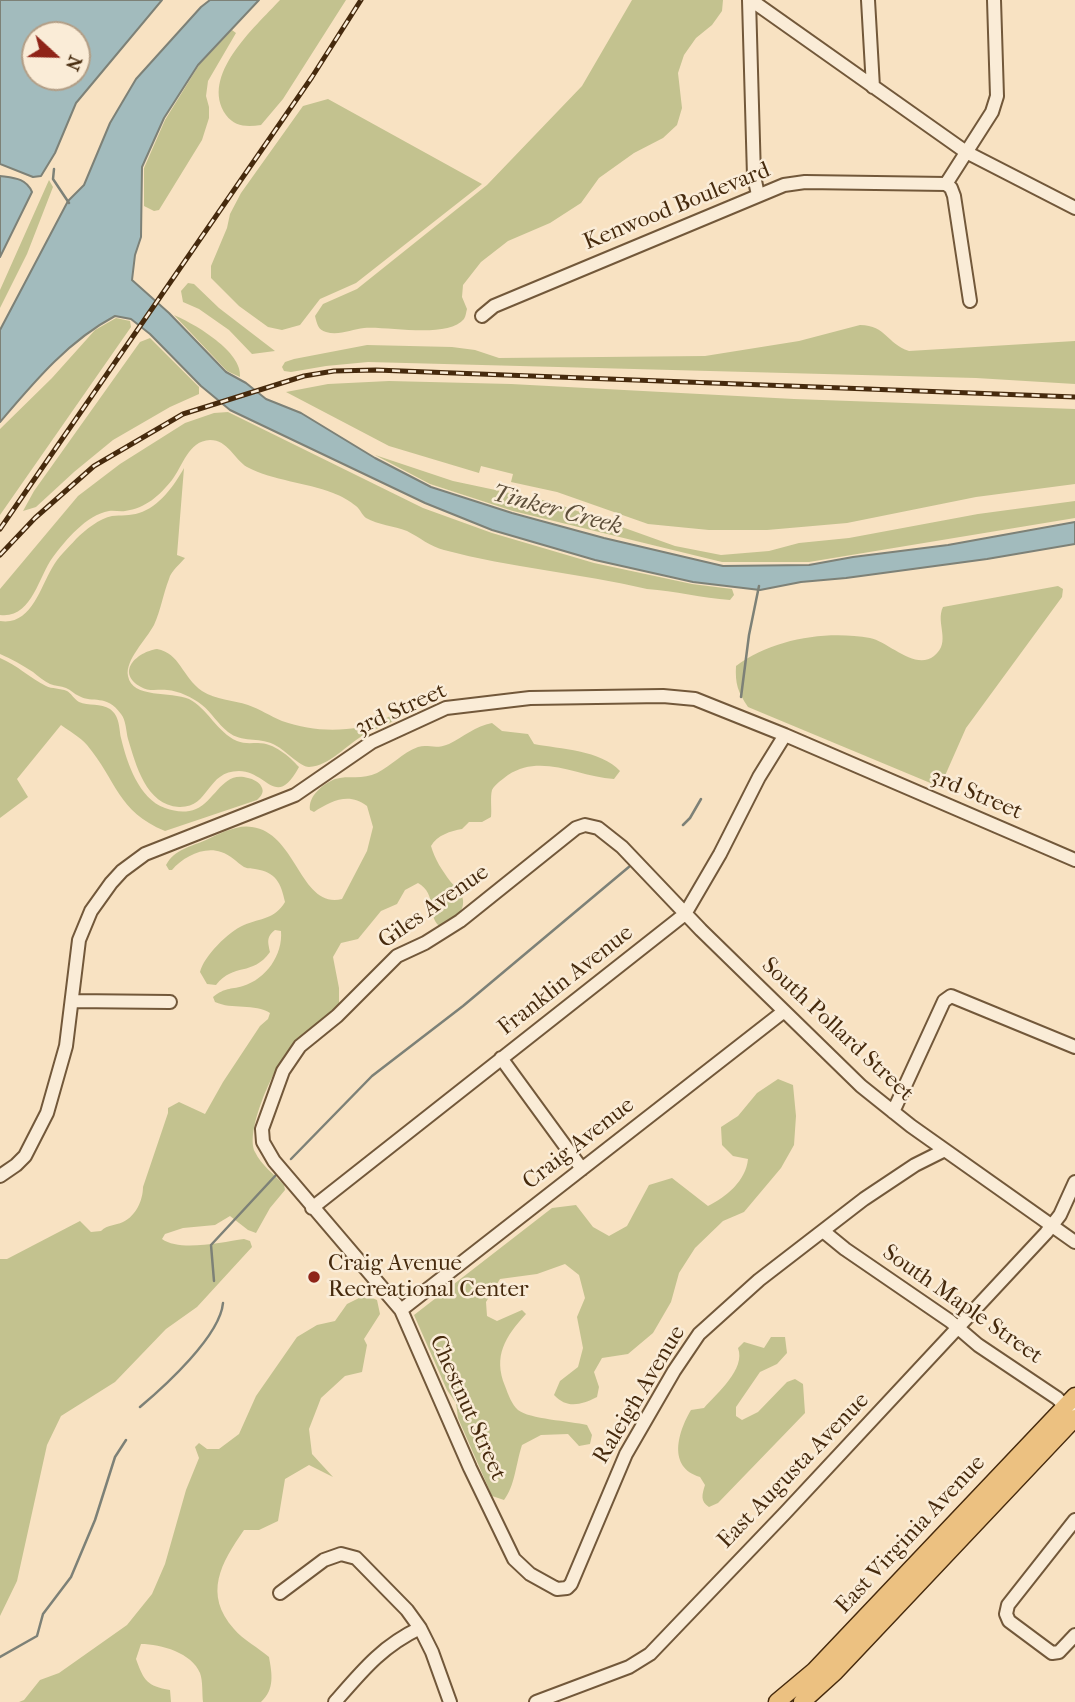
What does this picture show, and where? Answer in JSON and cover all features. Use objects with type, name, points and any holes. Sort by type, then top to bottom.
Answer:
[{"type":"main road","name":"East Virginia Avenue","points":[[777,1702],[814,1671],[1073,1409]]},
{"type":"main road","name":"East Virginia Avenue","points":[[802,1702],[871,1634],[1073,1409]]},
{"type":"street","points":[[750,0],[966,152],[1075,208]]},
{"type":"street","points":[[750,0],[754,176],[758,195]]},
{"type":"street","points":[[868,0],[873,87]]},
{"type":"street","points":[[970,301],[954,196],[946,184],[992,112],[997,96],[994,0]]},
{"type":"street","name":"Kenwood Boulevard","points":[[482,316],[494,306],[784,185],[805,182],[946,184]]},
{"type":"street","name":"3rd Street","points":[[0,1175],[25,1156],[47,1114],[66,1046],[76,957],[85,921],[110,883],[135,860],[160,847],[295,795],[372,742],[446,708],[530,698],[682,697],[713,705],[1075,860]]},
{"type":"street","name":"Franklin Avenue","points":[[312,1208],[685,914],[759,777],[785,735]]},
{"type":"street","name":"South Pollard Street","points":[[590,826],[598,828],[622,847],[685,914],[861,1086],[892,1112],[1075,1242]]},
{"type":"street","name":"Giles Avenue","points":[[311,1038],[397,956],[425,943],[460,921],[576,828],[590,826]]},
{"type":"street","points":[[892,1112],[944,1001],[951,996],[1075,1047]]},
{"type":"street","points":[[72,1001],[170,1002]]},
{"type":"street","name":"Craig Avenue","points":[[401,1310],[783,1012]]},
{"type":"street","name":"Chestnut Street","points":[[311,1038],[300,1046],[285,1066],[261,1129],[261,1136],[269,1154],[312,1208],[401,1310],[506,1544],[521,1566],[549,1585]]},
{"type":"street","points":[[501,1058],[582,1168]]},
{"type":"street","name":"Raleigh Avenue","points":[[549,1585],[562,1589],[571,1584],[626,1454],[691,1344],[728,1306],[823,1231],[880,1188],[915,1165],[945,1150]]},
{"type":"street","name":"East Augusta Avenue","points":[[536,1702],[629,1667],[650,1654],[1052,1226],[1075,1182]]},
{"type":"street","name":"South Maple Street","points":[[823,1231],[1073,1409]]},
{"type":"street","points":[[1075,1520],[1008,1605],[1006,1614],[1009,1621],[1052,1653],[1059,1652],[1075,1635]]},
{"type":"street","points":[[279,1593],[324,1560],[334,1556],[349,1555],[361,1561],[407,1610],[420,1628],[432,1652],[450,1702]]},
{"type":"street","points":[[335,1702],[380,1652],[420,1628]]},
{"type":"shaded area","points":[[280,0],[346,0],[283,99],[261,125],[237,124],[226,115],[220,100],[220,84],[225,69],[233,53]]},
{"type":"shaded area","points":[[632,0],[723,0],[722,11],[684,55],[678,73],[682,108],[677,125],[663,138],[634,153],[599,178],[581,203],[550,223],[508,241],[481,262],[463,285],[462,297],[467,309],[464,319],[456,325],[432,330],[364,328],[336,333],[321,330],[315,316],[323,304],[357,289],[487,185],[582,86]]},
{"type":"shaded area","points":[[232,30],[236,33],[208,81],[206,96],[209,118],[202,140],[159,210],[154,211],[144,206],[144,168],[165,120],[199,65]]},
{"type":"shaded area","points":[[328,99],[482,184],[356,283],[320,299],[300,325],[282,330],[268,327],[239,306],[211,278],[211,266],[230,214],[241,193],[303,106]]},
{"type":"shaded area","points":[[49,180],[53,187],[27,254],[0,308],[0,290]]},
{"type":"shaded area","points":[[188,283],[194,284],[219,308],[275,351],[252,354],[229,330],[199,309],[183,302],[181,291]]},
{"type":"shaded area","points":[[174,315],[205,332],[226,349],[239,368],[240,377],[227,371]]},
{"type":"shaded area","points":[[116,318],[130,321],[131,327],[0,515],[0,429],[52,378],[95,330]]},
{"type":"shaded area","points":[[860,325],[876,328],[895,344],[909,351],[1075,341],[1075,384],[976,378],[368,362],[291,372],[284,371],[282,367],[285,362],[294,359],[367,345],[452,347],[475,350],[499,358],[705,356],[799,341]]},
{"type":"shaded area","points":[[150,338],[199,387],[199,394],[170,407],[113,440],[36,507],[23,511],[34,491],[140,342]]},
{"type":"shaded area","points":[[389,381],[1075,409],[1075,484],[976,497],[847,523],[767,530],[709,530],[648,524],[557,492],[511,482],[513,474],[481,466],[479,473],[389,446],[286,392],[328,384]]},
{"type":"shaded area","points":[[228,412],[423,508],[492,533],[594,563],[692,584],[732,589],[734,595],[730,600],[647,589],[444,550],[407,531],[366,518],[356,506],[336,494],[247,467],[222,443],[210,440],[191,449],[172,480],[152,500],[133,509],[111,511],[92,517],[70,536],[53,557],[27,604],[11,614],[0,615],[0,589],[78,496],[120,464],[185,423],[214,413]]},
{"type":"shaded area","points":[[375,455],[453,481],[552,502],[675,546],[721,555],[769,551],[799,543],[849,538],[978,514],[1075,501],[1075,518],[809,562],[722,562],[513,511],[430,484]]},
{"type":"shaded area","points":[[184,468],[177,555],[185,558],[170,576],[156,619],[130,663],[128,676],[131,683],[144,691],[189,699],[230,737],[242,743],[270,745],[299,767],[291,780],[284,786],[277,787],[249,773],[228,773],[220,777],[197,802],[179,807],[158,799],[144,782],[131,749],[124,719],[110,703],[84,698],[66,688],[50,684],[0,654],[0,621],[20,618],[27,612],[57,560],[84,532],[107,517],[136,514],[153,506],[171,489]]},
{"type":"shaded area","points":[[1058,586],[1063,589],[1062,597],[966,728],[940,787],[748,707],[738,688],[736,666],[766,649],[818,636],[870,638],[910,658],[927,660],[939,651],[942,645],[943,607]]},
{"type":"shaded area","points":[[157,649],[171,655],[195,685],[207,694],[257,708],[292,724],[331,730],[351,729],[406,712],[392,722],[369,732],[324,763],[305,766],[273,744],[233,735],[190,697],[172,691],[147,689],[133,681],[129,669],[136,658]]},
{"type":"shaded area","points":[[0,658],[46,686],[67,691],[79,702],[110,709],[117,719],[131,769],[141,788],[148,797],[165,808],[185,811],[196,809],[232,778],[250,778],[260,785],[262,794],[257,800],[165,831],[149,823],[127,804],[87,745],[61,725],[17,779],[28,797],[0,818]]},
{"type":"shaded area","points":[[492,723],[502,731],[528,734],[534,744],[602,759],[620,771],[614,779],[560,768],[534,766],[508,775],[492,790],[491,817],[482,822],[469,822],[462,829],[441,836],[431,846],[442,869],[461,894],[463,905],[458,914],[439,926],[433,915],[428,893],[418,883],[405,890],[397,904],[381,911],[358,939],[341,943],[333,957],[339,988],[339,1005],[287,1052],[268,1086],[257,1116],[253,1142],[255,1152],[264,1166],[284,1185],[285,1190],[270,1208],[256,1233],[230,1216],[215,1225],[183,1228],[165,1234],[162,1239],[179,1245],[202,1245],[244,1239],[250,1241],[252,1247],[197,1307],[166,1329],[115,1382],[61,1416],[47,1445],[17,1581],[0,1616],[0,1259],[7,1259],[80,1221],[91,1232],[101,1231],[132,1216],[142,1197],[168,1108],[179,1102],[205,1114],[223,1082],[270,1013],[257,1008],[229,1006],[215,1002],[213,997],[225,990],[251,983],[266,972],[279,949],[281,931],[275,930],[270,935],[270,952],[263,960],[230,974],[216,985],[207,984],[200,972],[211,952],[231,933],[272,915],[281,908],[285,902],[282,889],[276,880],[262,870],[245,868],[228,855],[208,850],[194,854],[172,870],[166,865],[174,855],[189,847],[228,830],[252,827],[267,832],[279,842],[317,893],[328,899],[342,899],[367,851],[373,827],[367,806],[354,799],[327,804],[314,812],[310,810],[311,800],[317,791],[335,779],[372,775],[418,747],[444,746]]},
{"type":"shaded area","points":[[778,1079],[793,1085],[796,1116],[794,1145],[781,1168],[744,1212],[723,1221],[695,1248],[679,1273],[671,1302],[653,1333],[628,1354],[602,1358],[594,1372],[599,1387],[597,1397],[569,1404],[554,1395],[560,1381],[578,1367],[583,1348],[577,1317],[585,1298],[579,1275],[565,1264],[537,1274],[500,1279],[486,1302],[487,1316],[497,1321],[522,1310],[526,1314],[507,1339],[501,1356],[502,1375],[512,1402],[518,1410],[531,1416],[587,1425],[592,1435],[590,1444],[579,1446],[568,1434],[541,1435],[522,1445],[508,1494],[504,1500],[492,1496],[458,1418],[456,1403],[447,1390],[414,1315],[552,1208],[576,1205],[593,1227],[609,1236],[627,1226],[649,1185],[672,1178],[708,1206],[722,1198],[739,1181],[748,1159],[733,1156],[722,1145],[721,1127],[738,1116],[757,1093]]},
{"type":"shaded area","points":[[365,1295],[377,1300],[380,1314],[364,1339],[367,1345],[362,1372],[345,1376],[321,1398],[309,1429],[312,1454],[333,1477],[309,1465],[285,1479],[278,1521],[259,1530],[244,1530],[228,1554],[219,1579],[217,1591],[225,1616],[238,1633],[269,1657],[271,1681],[269,1692],[261,1702],[203,1702],[200,1673],[190,1660],[166,1648],[141,1644],[136,1659],[141,1673],[156,1687],[170,1690],[171,1702],[19,1702],[24,1700],[40,1680],[59,1673],[127,1625],[152,1594],[165,1564],[186,1490],[199,1458],[195,1447],[199,1443],[207,1449],[219,1449],[239,1434],[256,1396],[297,1337],[317,1325],[335,1321],[347,1304]]},
{"type":"shaded area","points":[[771,1337],[785,1337],[787,1353],[777,1364],[760,1372],[736,1407],[736,1416],[742,1420],[758,1412],[787,1382],[795,1379],[803,1384],[805,1413],[718,1503],[709,1507],[702,1498],[705,1485],[700,1477],[683,1465],[679,1457],[682,1428],[691,1410],[704,1408],[729,1380],[738,1364],[738,1348],[744,1342],[764,1348]]},
{"type":"water","points":[[0,0],[162,0],[91,85],[91,21],[21,21],[21,91],[86,91],[76,103],[55,153],[41,176],[33,177],[0,164]]},
{"type":"water","points":[[210,0],[259,0],[198,65],[164,118],[142,167],[141,237],[135,255],[132,280],[169,313],[226,372],[266,399],[301,413],[375,458],[431,487],[604,538],[723,566],[809,565],[948,545],[1075,522],[1075,544],[987,559],[801,582],[760,590],[693,582],[595,560],[492,530],[425,503],[230,410],[201,386],[150,334],[131,319],[115,316],[67,350],[39,377],[0,422],[0,330],[68,201],[84,185],[110,123],[136,79]]},
{"type":"water","points":[[0,176],[23,181],[32,192],[0,257]]},
{"type":"waterway","points":[[54,169],[53,179],[69,203]]},
{"type":"waterway","points":[[741,697],[759,586]]},
{"type":"waterway","points":[[683,825],[701,799]]},
{"type":"waterway","points":[[291,1159],[372,1076],[463,1006],[630,866]]},
{"type":"waterway","points":[[214,1281],[211,1245],[276,1175]]},
{"type":"waterway","points":[[140,1407],[176,1374],[202,1345],[220,1316],[223,1303]]},
{"type":"waterway","points":[[0,1657],[37,1636],[43,1614],[71,1577],[95,1520],[115,1457],[126,1440]]},
{"type":"railway","points":[[0,529],[312,77],[361,0]]},
{"type":"railway","points":[[0,555],[35,518],[94,466],[183,414],[304,376],[334,371],[376,370],[1075,397]]},
{"type":"place","name":"Craig Avenue Recreational Center","points":[[314,1277]]},
{"type":"water label","name":"Tinker Creek","points":[[557,511]]}]
